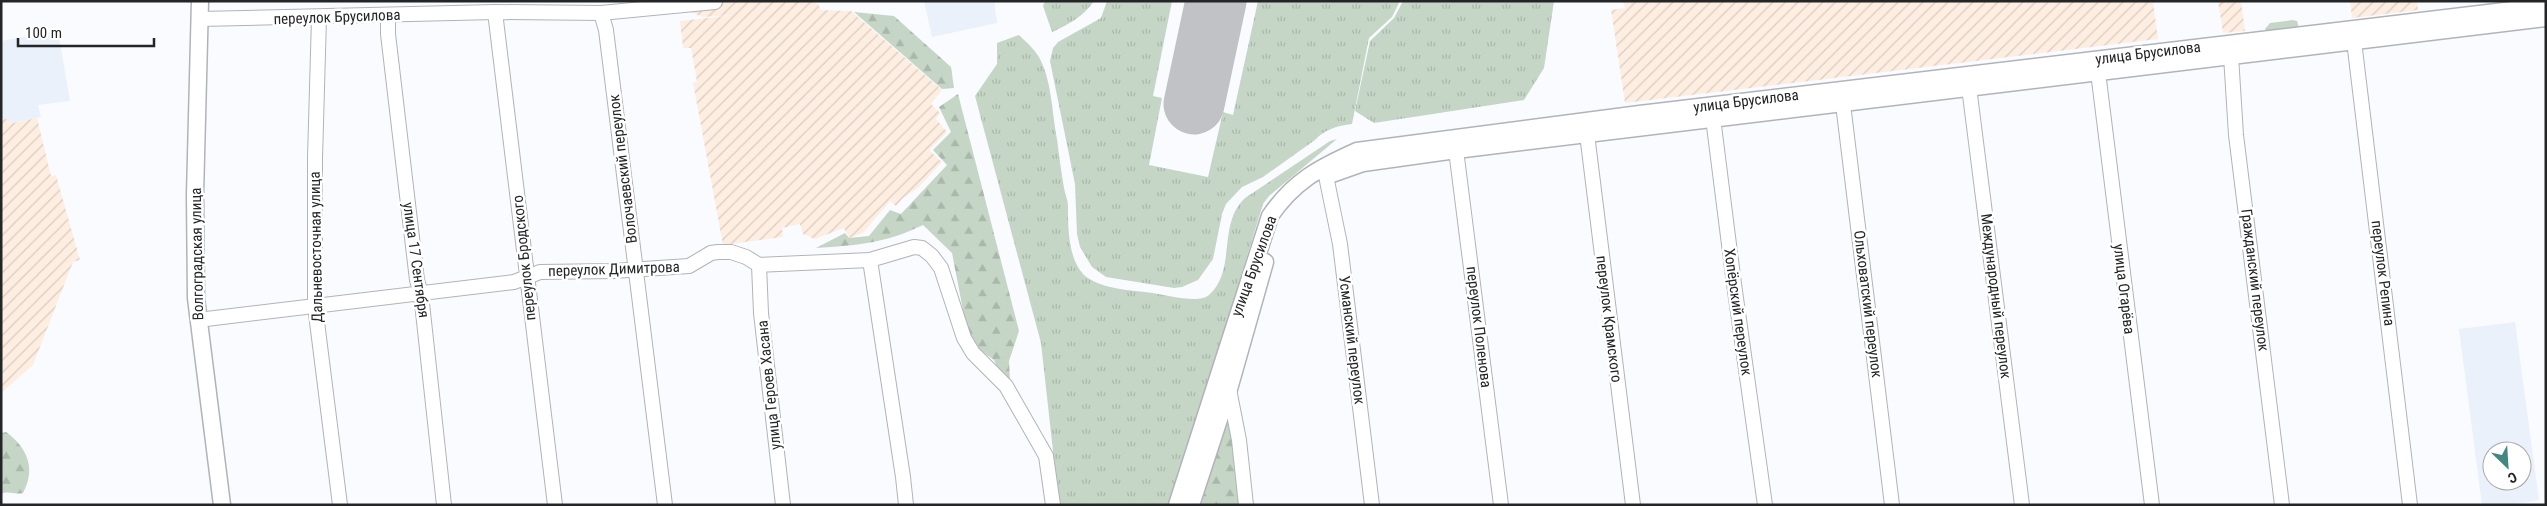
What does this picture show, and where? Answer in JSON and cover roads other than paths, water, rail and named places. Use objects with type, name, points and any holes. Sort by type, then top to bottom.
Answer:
[{"type":"main road","name":"Волгоградская улица","points":[[200,1],[194,248],[198,320],[222,505]]},
{"type":"main road","name":"улица Брусилова","points":[[1177,505],[1270,216],[1282,198],[1321,167],[1357,152],[1454,137],[1905,89],[2546,6]]},
{"type":"main road","name":"улица Брусилова","points":[[1191,505],[1229,389],[1272,237],[1288,209],[1310,187],[1326,176],[1363,163],[1713,118],[1843,104],[1905,89],[1969,88],[2546,18]]},
{"type":"street","name":"переулок Брусилова","points":[[199,19],[319,18],[495,12],[601,13],[715,2]]},
{"type":"street","name":"переулок Бродского","points":[[495,12],[525,257],[525,277],[555,505]]},
{"type":"street","name":"Волочаевский переулок","points":[[601,13],[606,30],[665,505]]},
{"type":"street","name":"улица 17 Сентября","points":[[388,16],[389,44],[417,280],[421,294],[444,505]]},
{"type":"street","name":"Дальневосточная улица","points":[[319,18],[315,158],[315,306],[340,505]]},
{"type":"street","name":"переулок Репина","points":[[2354,41],[2410,505]]},
{"type":"street","name":"Гражданский переулок","points":[[2231,56],[2236,135],[2282,505]]},
{"type":"street","name":"улица Огарёва","points":[[2098,72],[2152,505]]},
{"type":"street","name":"Международный переулок","points":[[1969,88],[2022,505]]},
{"type":"street","name":"Ольховатский переулок","points":[[1843,104],[1892,505]]},
{"type":"street","name":"Хопёрский переулок","points":[[1713,118],[1765,505]]},
{"type":"street","name":"переулок Крамского","points":[[1587,134],[1633,505]]},
{"type":"street","name":"переулок Поленова","points":[[1456,150],[1501,505]]},
{"type":"street","name":"Усманский переулок","points":[[1326,176],[1340,244],[1372,505]]},
{"type":"street","name":"переулок Димитрова","points":[[198,320],[514,282],[540,272],[635,270],[688,266],[710,253],[718,252],[730,252],[746,257],[758,265],[870,260],[914,247],[922,248],[932,256],[941,268],[964,338],[973,353],[1006,386],[1046,456],[1053,505]]},
{"type":"street","points":[[870,260],[904,477],[906,505]]},
{"type":"street","name":"улица Героев Хасана","points":[[758,265],[761,313],[783,505]]},
{"type":"street","points":[[1229,389],[1239,440],[1246,505]]}]
